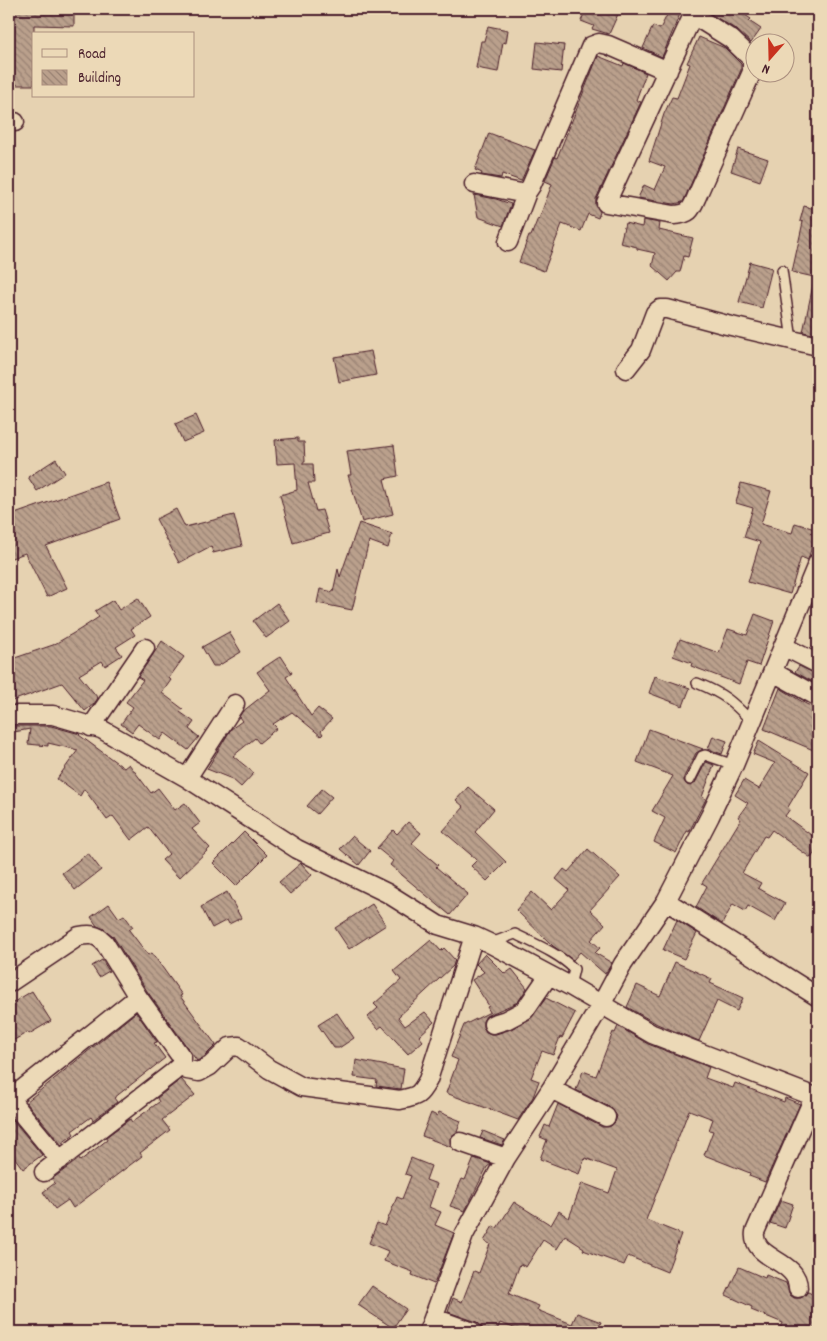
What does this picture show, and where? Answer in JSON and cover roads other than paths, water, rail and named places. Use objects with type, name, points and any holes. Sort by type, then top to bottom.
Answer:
[{"type":"street","points":[[695,12],[731,39],[752,59],[752,72],[694,203],[691,209],[684,214],[674,215],[606,203],[695,12]]},
{"type":"street","points":[[508,242],[527,192],[591,46],[599,43],[608,45],[668,71]]},
{"type":"street","points":[[474,184],[521,193],[527,192]]},
{"type":"street","points":[[626,369],[641,350],[656,313],[660,309],[667,309],[818,346]]},
{"type":"street","points":[[473,1332],[431,1325],[464,1235],[506,1158],[551,1089],[623,964],[666,901],[734,765],[818,562]]},
{"type":"street","points":[[782,646],[818,664]]},
{"type":"street","points":[[91,727],[145,648]]},
{"type":"street","points":[[773,672],[818,697]]},
{"type":"street","points":[[187,778],[235,704]]},
{"type":"street","points":[[9,715],[53,715],[100,729],[187,778],[297,849],[387,894],[438,925],[482,939],[570,986],[652,1034],[816,1098],[754,1238],[761,1250],[786,1266],[795,1275],[798,1288]]},
{"type":"street","points":[[666,901],[818,998]]},
{"type":"street","points":[[9,983],[79,936],[90,934],[98,936],[104,942],[138,998],[182,1058],[181,1065],[44,1172]]},
{"type":"street","points":[[181,1065],[187,1070],[200,1072],[210,1066],[230,1047],[239,1046],[269,1069],[302,1088],[400,1100],[414,1097],[421,1093],[428,1080],[482,939]]},
{"type":"street","points":[[493,1024],[526,1010],[550,975]]},
{"type":"street","points":[[60,1160],[13,1102],[13,1099],[15,1095],[138,998]]},
{"type":"street","points":[[551,1089],[606,1117]]},
{"type":"street","points":[[460,1142],[506,1158]]},
{"type":"lane","points":[[782,270],[792,340]]},
{"type":"lane","points":[[697,683],[727,698],[752,722]]},
{"type":"lane","points":[[690,780],[702,756],[705,755],[734,765]]},
{"type":"lane","points":[[482,939],[515,934],[523,938],[567,962],[574,969],[570,986]]}]
